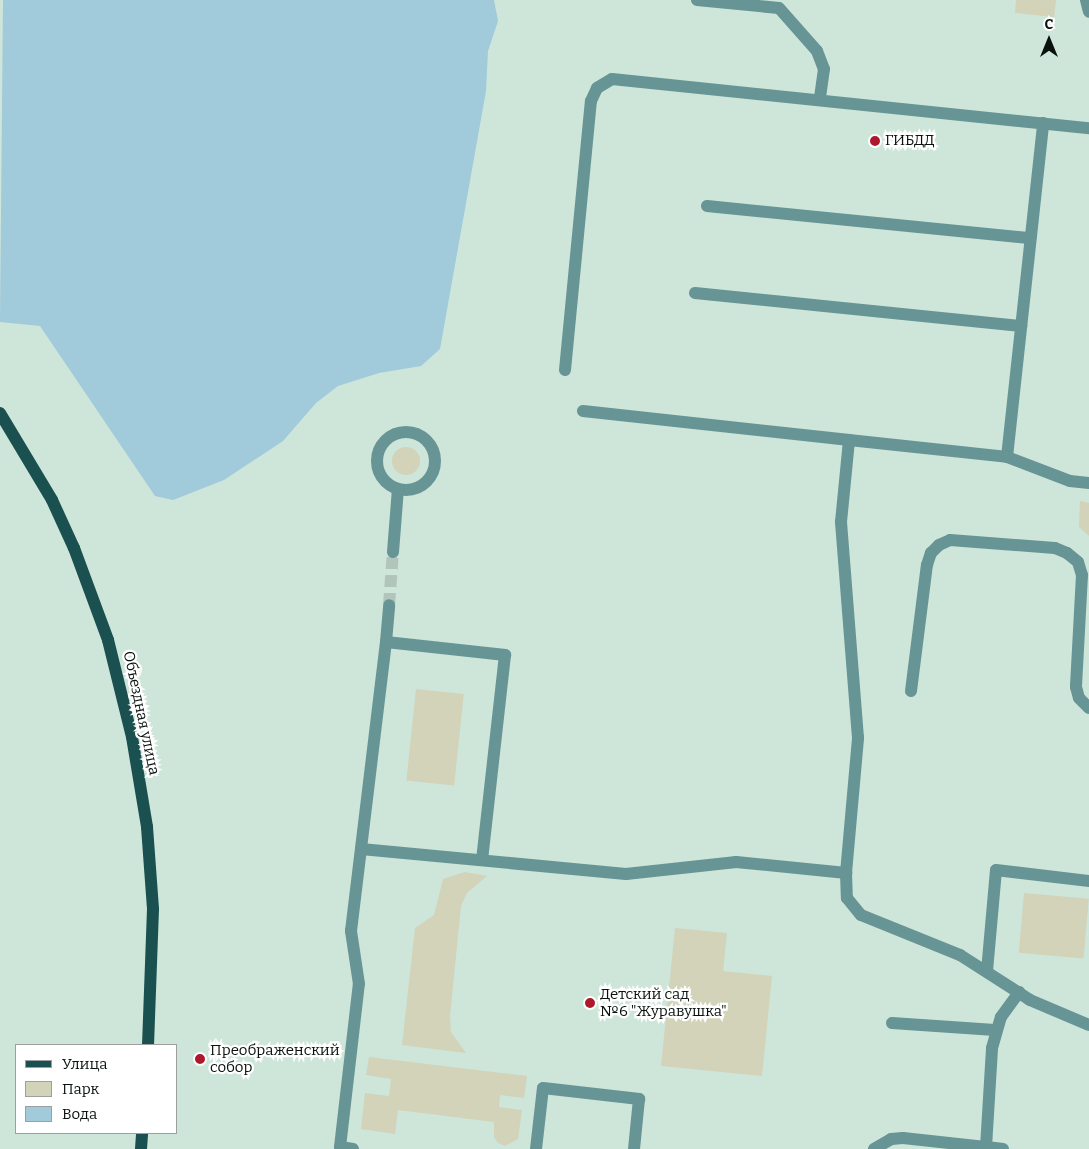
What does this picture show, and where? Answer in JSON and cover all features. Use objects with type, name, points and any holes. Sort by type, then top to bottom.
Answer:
[{"type":"main road","name":"Объездная улица","points":[[0,413],[52,500],[74,548],[108,640],[132,737],[148,827],[153,909],[148,1044]]},
{"type":"main road","points":[[141,1149],[142,1134]]},
{"type":"lane","points":[[697,0],[780,4],[817,51],[824,69],[820,99]]},
{"type":"lane","points":[[1086,0],[1089,12]]},
{"type":"lane","points":[[565,370],[591,101],[597,88],[612,79],[628,79],[1089,128]]},
{"type":"lane","points":[[1007,457],[1042,123]]},
{"type":"lane","points":[[706,206],[1030,238]]},
{"type":"lane","points":[[695,293],[1021,326]]},
{"type":"lane","points":[[583,410],[1007,457],[1070,481],[1089,483]]},
{"type":"lane","points":[[406,432],[418,434],[433,449],[433,473],[418,488],[398,489],[386,482],[379,472],[379,450],[394,435],[406,432]]},
{"type":"lane","points":[[849,440],[841,522],[858,738],[846,873],[846,898],[861,915],[960,955],[1019,992],[1089,1025]]},
{"type":"lane","points":[[393,552],[398,489]]},
{"type":"lane","points":[[910,691],[930,553],[938,545],[950,540],[1055,548],[1067,553],[1078,562],[1082,575],[1076,687],[1079,698],[1089,708]]},
{"type":"lane","points":[[353,1149],[340,1148],[359,984],[351,931],[390,605]]},
{"type":"lane","points":[[386,642],[505,655],[482,860]]},
{"type":"lane","points":[[361,849],[626,874],[736,862],[846,873]]},
{"type":"lane","points":[[987,971],[996,870],[1089,881]]},
{"type":"lane","points":[[986,1148],[995,1030],[1019,992]]},
{"type":"lane","points":[[892,1023],[995,1030]]},
{"type":"lane","points":[[536,1149],[542,1088],[639,1099],[634,1149]]},
{"type":"lane","points":[[874,1149],[891,1139],[903,1138],[1003,1149]]},
{"type":"green space","points":[[1016,0],[1056,0],[1054,17],[1015,13]]},
{"type":"green space","points":[[406,447],[416,451],[420,461],[416,471],[406,475],[396,471],[392,461],[396,451]]},
{"type":"green space","points":[[1080,501],[1089,503],[1089,536],[1079,527]]},
{"type":"green space","points":[[416,689],[464,694],[454,786],[406,780]]},
{"type":"green space","points":[[465,872],[487,876],[467,893],[461,906],[450,1016],[451,1032],[466,1053],[402,1045],[415,928],[434,915],[443,879]]},
{"type":"green space","points":[[1024,893],[1089,899],[1084,958],[1019,953]]},
{"type":"green space","points":[[675,928],[727,933],[723,971],[772,976],[762,1076],[661,1066]]},
{"type":"green space","points":[[369,1057],[527,1076],[524,1098],[500,1095],[499,1107],[522,1110],[518,1139],[505,1146],[498,1143],[494,1137],[494,1122],[398,1110],[395,1134],[361,1129],[365,1093],[389,1096],[391,1079],[366,1075]]},
{"type":"water","points":[[3,0],[494,0],[498,21],[488,51],[486,91],[440,349],[421,366],[379,373],[338,386],[316,403],[283,441],[224,480],[173,500],[155,496],[40,326],[0,322]]},
{"type":"tunnel","points":[[389,605],[393,552]]},
{"type":"place","name":"ГИБДД","points":[[875,141]]},
{"type":"place","name":"Детский сад №6 \"Журавушка\"","points":[[590,1003]]},
{"type":"place","name":"Преображенский собор","points":[[200,1059]]}]
